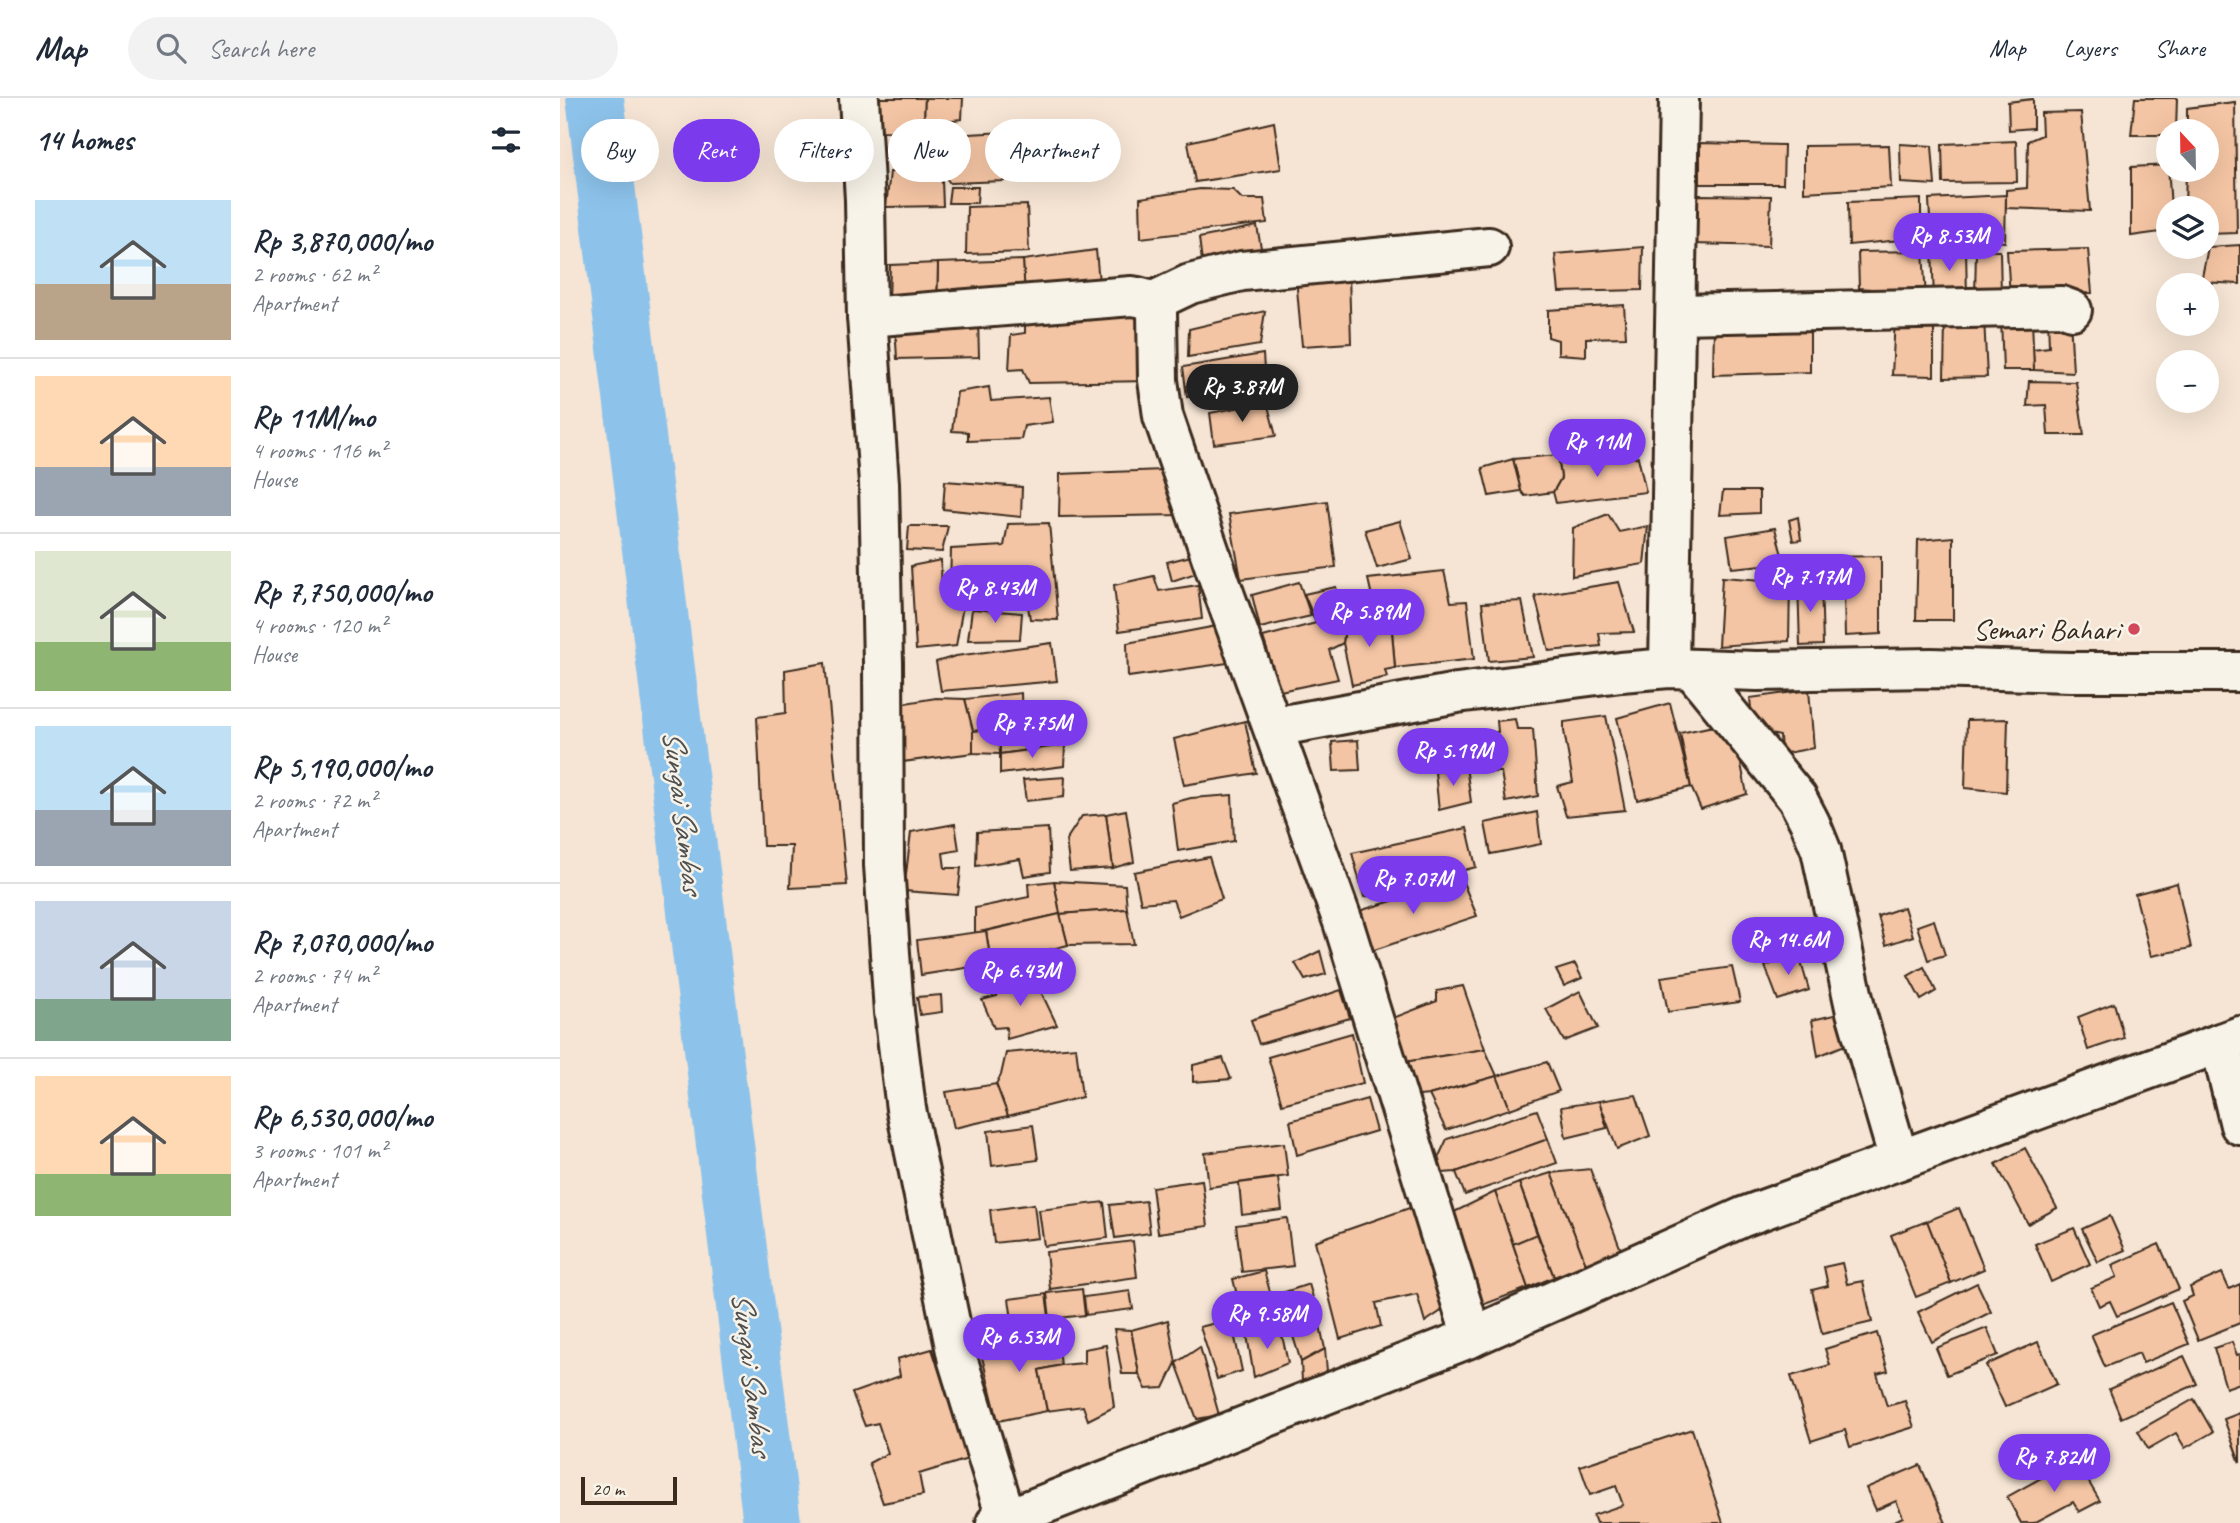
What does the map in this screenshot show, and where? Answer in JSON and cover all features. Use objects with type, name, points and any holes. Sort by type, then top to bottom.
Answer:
[{"type":"street","points":[[859,98],[865,200],[867,317],[879,483],[884,865],[894,1012],[901,1074],[926,1210],[958,1361],[1001,1520],[1472,1337],[1743,1217],[2230,1040],[2240,1125]]},
{"type":"street","points":[[1679,98],[1677,314],[1671,444],[1681,668],[1797,798],[1810,822],[1821,850],[1856,1012],[1899,1160]]},
{"type":"street","points":[[1152,302],[1189,284],[1242,271],[1489,247]]},
{"type":"street","points":[[867,317],[1132,296],[1146,298],[1152,302],[1157,313],[1158,380],[1163,416],[1310,836],[1343,922],[1472,1337]]},
{"type":"street","points":[[1677,314],[2061,306],[2072,310]]},
{"type":"street","points":[[1274,727],[1457,693],[1621,672],[1681,668],[1757,671],[1931,668],[2071,672],[2240,672]]},
{"type":"building","points":[[876,98],[925,98],[924,119],[888,119],[888,131],[877,131]]},
{"type":"building","points":[[925,98],[963,98],[962,119],[924,119]]},
{"type":"building","points":[[2135,98],[2177,98],[2176,119],[2156,119],[2156,135],[2131,135]]},
{"type":"building","points":[[2033,99],[2033,128],[2009,130],[2008,102]]},
{"type":"building","points":[[2235,102],[2237,233],[2219,234],[2219,196],[2185,196],[2186,182],[2219,182],[2219,119],[2187,119],[2187,108]]},
{"type":"building","points":[[2081,112],[2090,211],[2006,208],[2006,190],[2027,188],[2028,141],[2042,135],[2041,113]]},
{"type":"building","points":[[1274,122],[1281,169],[1195,182],[1188,142]]},
{"type":"building","points":[[985,133],[985,182],[950,183],[971,182],[971,134]]},
{"type":"building","points":[[2016,141],[2017,182],[1943,183],[1942,144]]},
{"type":"building","points":[[1700,143],[1784,145],[1783,184],[1700,184]]},
{"type":"building","points":[[1900,144],[1932,146],[1935,185],[1901,183]]},
{"type":"building","points":[[1889,145],[1891,187],[1804,192],[1804,146]]},
{"type":"building","points":[[2156,166],[2156,182],[2169,182],[2170,196],[2156,196],[2156,233],[2131,236],[2131,167]]},
{"type":"building","points":[[889,182],[942,182],[943,206],[886,207]]},
{"type":"building","points":[[950,187],[978,187],[977,203],[948,203]]},
{"type":"building","points":[[1200,189],[1233,190],[1242,199],[1264,199],[1267,223],[1141,238],[1140,198]]},
{"type":"building","points":[[1698,195],[1771,196],[1769,246],[1694,244]]},
{"type":"building","points":[[2006,195],[2005,242],[1931,239],[1929,199]]},
{"type":"building","points":[[1921,199],[1921,238],[1849,245],[1848,202]]},
{"type":"building","points":[[1027,205],[1029,252],[966,254],[967,207]]},
{"type":"building","points":[[1257,226],[1264,264],[1204,277],[1199,238]]},
{"type":"building","points":[[2240,245],[2240,284],[2219,283],[2219,273],[2203,273],[2206,259],[2219,259],[2219,246]]},
{"type":"building","points":[[1643,247],[1642,290],[1559,292],[1555,254]]},
{"type":"building","points":[[1932,248],[1966,250],[1967,296],[1934,299]]},
{"type":"building","points":[[2088,249],[2092,293],[2010,297],[2007,251]]},
{"type":"building","points":[[1096,250],[1100,293],[1025,299],[1023,260]]},
{"type":"building","points":[[1923,251],[1926,298],[1871,300],[1871,289],[1859,288],[1858,252]]},
{"type":"building","points":[[1976,251],[2000,251],[2001,295],[1975,296]]},
{"type":"building","points":[[1023,260],[1025,299],[937,305],[938,263]]},
{"type":"building","points":[[938,263],[937,305],[889,306],[890,265]]},
{"type":"building","points":[[1349,273],[1351,343],[1302,346],[1296,277]]},
{"type":"building","points":[[1624,305],[1626,337],[1586,338],[1586,356],[1558,354],[1558,340],[1548,337],[1548,310]]},
{"type":"building","points":[[1265,311],[1260,345],[1188,357],[1189,329]]},
{"type":"building","points":[[1142,312],[1152,381],[1029,383],[1023,369],[1009,370],[1011,335],[1025,333],[1025,323]]},
{"type":"building","points":[[1934,317],[1934,376],[1892,375],[1895,319]]},
{"type":"building","points":[[2048,317],[2070,318],[2073,372],[2034,370],[2033,349],[2049,347]]},
{"type":"building","points":[[1984,318],[1987,377],[1944,378],[1945,321]]},
{"type":"building","points":[[978,319],[979,357],[897,359],[895,325]]},
{"type":"building","points":[[2001,319],[2032,320],[2034,370],[2003,370]]},
{"type":"building","points":[[1810,324],[1810,372],[1713,375],[1714,327]]},
{"type":"building","points":[[1263,354],[1265,386],[1187,397],[1183,367]]},
{"type":"building","points":[[2029,381],[2076,382],[2084,435],[2048,435],[2046,405],[2027,406]]},
{"type":"building","points":[[989,387],[991,401],[1049,397],[1053,422],[1024,426],[1021,439],[968,441],[968,432],[952,431],[957,392]]},
{"type":"building","points":[[1267,402],[1276,436],[1214,444],[1210,413]]},
{"type":"building","points":[[1574,449],[1581,464],[1638,457],[1646,492],[1556,503],[1553,492],[1561,478],[1558,455]]},
{"type":"building","points":[[1558,455],[1561,478],[1553,492],[1525,496],[1521,491],[1513,459]]},
{"type":"building","points":[[1513,459],[1521,491],[1489,496],[1482,468]]},
{"type":"building","points":[[1163,470],[1181,515],[1059,517],[1060,474]]},
{"type":"building","points":[[945,481],[1022,487],[1021,517],[943,509]]},
{"type":"building","points":[[1723,491],[1759,491],[1759,513],[1720,515]]},
{"type":"building","points":[[1327,501],[1336,567],[1241,579],[1229,514]]},
{"type":"building","points":[[1608,514],[1619,532],[1648,526],[1644,564],[1572,576],[1573,528]]},
{"type":"building","points":[[1798,517],[1801,540],[1793,541],[1789,520]]},
{"type":"building","points":[[1400,521],[1412,559],[1377,568],[1365,530]]},
{"type":"building","points":[[1049,523],[1058,620],[1030,619],[1027,600],[967,600],[964,588],[950,589],[951,549],[1004,546],[1008,524]]},
{"type":"building","points":[[909,526],[948,526],[942,552],[907,550]]},
{"type":"building","points":[[1775,528],[1784,563],[1732,568],[1727,536]]},
{"type":"building","points":[[1953,537],[1953,620],[1916,620],[1918,540]]},
{"type":"building","points":[[1195,555],[1202,571],[1172,581],[1167,562]]},
{"type":"building","points":[[1881,556],[1881,634],[1845,636],[1844,595],[1829,594],[1830,557]]},
{"type":"building","points":[[941,560],[942,602],[963,606],[956,646],[916,650],[911,566]]},
{"type":"building","points":[[1444,571],[1451,602],[1467,601],[1474,659],[1395,668],[1391,619],[1393,601],[1373,601],[1368,579]]},
{"type":"building","points":[[1154,576],[1159,591],[1198,585],[1202,619],[1119,631],[1114,585]]},
{"type":"building","points":[[1722,577],[1790,582],[1789,641],[1718,646]]},
{"type":"building","points":[[1299,582],[1311,616],[1260,628],[1252,595]]},
{"type":"building","points":[[1619,582],[1634,632],[1599,633],[1601,646],[1549,651],[1535,596]]},
{"type":"building","points":[[1798,582],[1821,582],[1823,645],[1800,646]]},
{"type":"building","points":[[1336,587],[1346,619],[1316,623],[1304,594]]},
{"type":"building","points":[[1522,601],[1533,657],[1489,661],[1482,603]]},
{"type":"building","points":[[972,609],[1022,613],[1020,639],[968,640]]},
{"type":"building","points":[[1346,619],[1391,619],[1395,668],[1385,670],[1387,677],[1352,685],[1343,643]]},
{"type":"building","points":[[1346,619],[1343,643],[1329,650],[1338,679],[1280,691],[1263,637],[1316,623]]},
{"type":"building","points":[[1222,625],[1235,662],[1128,677],[1127,643]]},
{"type":"building","points":[[1052,643],[1057,681],[941,691],[936,662],[956,656]]},
{"type":"building","points":[[825,663],[847,885],[790,888],[792,846],[763,846],[757,717],[786,713],[785,670]]},
{"type":"building","points":[[1809,690],[1814,748],[1781,754],[1780,736],[1762,732],[1760,719],[1752,719],[1750,698]]},
{"type":"building","points":[[1021,693],[1022,723],[999,729],[973,731],[965,699]]},
{"type":"building","points":[[936,698],[965,699],[973,731],[973,753],[902,762],[899,704]]},
{"type":"building","points":[[1670,703],[1691,787],[1637,800],[1617,718]]},
{"type":"building","points":[[1606,716],[1625,810],[1566,816],[1557,786],[1573,782],[1564,722]]},
{"type":"building","points":[[1515,719],[1517,729],[1533,729],[1538,796],[1506,802],[1501,772],[1483,772],[1480,734],[1498,732],[1497,721]]},
{"type":"building","points":[[2008,719],[2006,792],[1965,788],[1967,720]]},
{"type":"building","points":[[1053,720],[1056,746],[1000,754],[999,729],[1022,723]]},
{"type":"building","points":[[1245,721],[1256,773],[1184,785],[1174,739]]},
{"type":"building","points":[[1718,725],[1741,764],[1747,794],[1701,809],[1691,787],[1680,733]]},
{"type":"building","points":[[999,729],[1000,754],[973,753],[973,731]]},
{"type":"building","points":[[1358,740],[1360,770],[1334,771],[1332,742]]},
{"type":"building","points":[[1065,745],[1064,766],[1000,774],[1000,754]]},
{"type":"building","points":[[1466,766],[1471,802],[1439,810],[1435,772]]},
{"type":"building","points":[[1065,777],[1064,797],[1026,801],[1023,780]]},
{"type":"building","points":[[1232,795],[1234,841],[1178,851],[1172,803],[1191,798]]},
{"type":"building","points":[[1126,810],[1134,862],[1113,868],[1106,814]]},
{"type":"building","points":[[1537,812],[1541,844],[1491,854],[1485,823]]},
{"type":"building","points":[[1106,814],[1113,868],[1070,871],[1066,840],[1082,816]]},
{"type":"building","points":[[955,824],[959,850],[943,853],[945,868],[961,868],[958,895],[904,891],[911,832]]},
{"type":"building","points":[[1048,828],[1050,872],[1024,876],[1020,859],[976,866],[977,832]]},
{"type":"building","points":[[1467,828],[1476,867],[1364,897],[1352,853]]},
{"type":"building","points":[[1209,857],[1222,899],[1179,916],[1173,900],[1141,903],[1134,872]]},
{"type":"building","points":[[1462,880],[1477,916],[1365,953],[1349,914]]},
{"type":"building","points":[[1054,881],[1125,885],[1127,909],[1060,914]]},
{"type":"building","points":[[1054,881],[1060,914],[975,933],[975,908],[1029,897],[1028,884]]},
{"type":"building","points":[[2177,883],[2191,948],[2151,956],[2135,894]]},
{"type":"building","points":[[1904,907],[1913,936],[1886,945],[1878,916]]},
{"type":"building","points":[[1127,909],[1134,944],[1068,945],[1060,914]]},
{"type":"building","points":[[1060,914],[1068,945],[991,964],[986,931]]},
{"type":"building","points":[[1934,920],[1945,955],[1928,960],[1917,926]]},
{"type":"building","points":[[986,931],[991,964],[921,975],[917,940]]},
{"type":"building","points":[[1320,951],[1326,974],[1305,980],[1295,963]]},
{"type":"building","points":[[1799,955],[1809,990],[1778,1000],[1765,966]]},
{"type":"building","points":[[1575,964],[1582,978],[1564,986],[1556,970]]},
{"type":"building","points":[[1732,967],[1740,1002],[1668,1012],[1661,977]]},
{"type":"building","points":[[1924,967],[1936,991],[1921,1000],[1908,976]]},
{"type":"building","points":[[1033,975],[1057,1025],[1007,1039],[1006,1027],[994,1028],[982,1000],[997,996],[998,985]]},
{"type":"building","points":[[1463,986],[1485,1049],[1404,1062],[1393,1018],[1437,1001],[1437,991]]},
{"type":"building","points":[[1341,990],[1350,1018],[1259,1044],[1251,1020]]},
{"type":"building","points":[[1580,991],[1598,1028],[1564,1041],[1546,1009]]},
{"type":"building","points":[[941,995],[942,1012],[920,1015],[917,997]]},
{"type":"building","points":[[2114,1003],[2124,1038],[2088,1050],[2078,1017]]},
{"type":"building","points":[[1843,1013],[1850,1043],[1818,1056],[1812,1020]]},
{"type":"building","points":[[1352,1033],[1363,1083],[1282,1104],[1268,1057]]},
{"type":"building","points":[[1076,1047],[1082,1097],[1008,1116],[996,1084],[1006,1053]]},
{"type":"building","points":[[1485,1049],[1497,1076],[1429,1095],[1410,1097],[1404,1062]]},
{"type":"building","points":[[1223,1058],[1231,1079],[1193,1082],[1193,1065]]},
{"type":"building","points":[[1547,1062],[1559,1091],[1510,1109],[1497,1076]]},
{"type":"building","points":[[1497,1076],[1510,1109],[1446,1130],[1429,1095]]},
{"type":"building","points":[[996,1084],[1008,1116],[954,1128],[946,1092]]},
{"type":"building","points":[[1636,1095],[1650,1136],[1617,1149],[1599,1101]]},
{"type":"building","points":[[1367,1099],[1376,1131],[1297,1155],[1290,1121]]},
{"type":"building","points":[[1599,1101],[1607,1128],[1566,1138],[1561,1107]]},
{"type":"building","points":[[1537,1110],[1548,1139],[1456,1172],[1442,1173],[1438,1158],[1447,1139]]},
{"type":"building","points":[[1033,1125],[1038,1160],[992,1166],[988,1131]]},
{"type":"building","points":[[1548,1139],[1557,1163],[1465,1195],[1456,1172]]},
{"type":"building","points":[[1284,1143],[1288,1176],[1209,1187],[1205,1153]]},
{"type":"building","points":[[2025,1148],[2057,1208],[2028,1224],[1996,1164]]},
{"type":"building","points":[[1590,1169],[1621,1250],[1586,1264],[1551,1173]]},
{"type":"building","points":[[1551,1173],[1586,1264],[1554,1277],[1519,1183]]},
{"type":"building","points":[[1278,1178],[1282,1210],[1242,1215],[1239,1183]]},
{"type":"building","points":[[1202,1180],[1208,1226],[1158,1233],[1152,1187]]},
{"type":"building","points":[[1519,1183],[1537,1234],[1513,1244],[1495,1192]]},
{"type":"building","points":[[1495,1192],[1528,1288],[1477,1307],[1446,1216]]},
{"type":"building","points":[[1146,1201],[1150,1233],[1115,1238],[1110,1205]]},
{"type":"building","points":[[1104,1202],[1108,1238],[1044,1246],[1039,1210]]},
{"type":"building","points":[[1034,1204],[1038,1238],[994,1243],[990,1210]]},
{"type":"building","points":[[1415,1206],[1450,1305],[1425,1322],[1417,1294],[1376,1303],[1381,1326],[1340,1339],[1315,1241]]},
{"type":"building","points":[[1959,1208],[1984,1269],[1951,1283],[1927,1221]]},
{"type":"building","points":[[2110,1216],[2125,1250],[2098,1262],[2082,1229]]},
{"type":"building","points":[[1287,1218],[1293,1266],[1242,1272],[1236,1225]]},
{"type":"building","points":[[1927,1221],[1951,1283],[1916,1297],[1891,1235]]},
{"type":"building","points":[[2074,1228],[2090,1264],[2051,1282],[2035,1244]]},
{"type":"building","points":[[1537,1234],[1554,1277],[1528,1288],[1513,1244]]},
{"type":"building","points":[[1133,1241],[1137,1277],[1050,1289],[1046,1252]]},
{"type":"building","points":[[2159,1244],[2179,1289],[2117,1316],[2110,1301],[2099,1306],[2091,1288],[2117,1277],[2112,1265]]},
{"type":"building","points":[[1842,1263],[1847,1284],[1863,1281],[1872,1322],[1822,1334],[1812,1290],[1828,1286],[1824,1267]]},
{"type":"building","points":[[1264,1271],[1280,1326],[1247,1335],[1233,1279]]},
{"type":"building","points":[[2222,1273],[2229,1289],[2240,1284],[2240,1323],[2198,1340],[2182,1301],[2193,1296],[2190,1287]]},
{"type":"building","points":[[1977,1283],[1991,1312],[1932,1342],[1918,1312]]},
{"type":"building","points":[[1309,1284],[1317,1311],[1288,1320],[1282,1293]]},
{"type":"building","points":[[1082,1289],[1085,1315],[1050,1319],[1047,1293]]},
{"type":"building","points":[[1130,1291],[1133,1309],[1086,1315],[1084,1297]]},
{"type":"building","points":[[1046,1294],[1049,1316],[1012,1320],[1009,1299]]},
{"type":"building","points":[[2171,1302],[2189,1344],[2143,1363],[2139,1353],[2105,1367],[2091,1335]]},
{"type":"building","points":[[1317,1311],[1325,1349],[1301,1362],[1288,1320]]},
{"type":"building","points":[[1231,1319],[1242,1371],[1217,1379],[1200,1327]]},
{"type":"building","points":[[1168,1320],[1176,1363],[1164,1388],[1146,1389],[1139,1374],[1131,1330]]},
{"type":"building","points":[[1280,1326],[1288,1363],[1254,1377],[1247,1335]]},
{"type":"building","points":[[1987,1328],[1998,1355],[1947,1375],[1936,1348]]},
{"type":"building","points":[[1114,1329],[1131,1330],[1139,1374],[1122,1374]]},
{"type":"building","points":[[1877,1333],[1888,1371],[1877,1374],[1887,1406],[1905,1401],[1914,1427],[1850,1447],[1845,1430],[1811,1441],[1791,1376],[1830,1365],[1825,1349]]},
{"type":"building","points":[[1057,1335],[1061,1365],[1039,1370],[1047,1411],[998,1421],[979,1345]]},
{"type":"building","points":[[2038,1342],[2057,1384],[2005,1407],[1986,1365]]},
{"type":"building","points":[[2232,1342],[2237,1355],[2240,1354],[2240,1383],[2226,1388],[2214,1348]]},
{"type":"building","points":[[1106,1345],[1114,1407],[1088,1420],[1083,1406],[1047,1411],[1039,1370],[1084,1363],[1084,1349]]},
{"type":"building","points":[[1200,1347],[1219,1415],[1197,1419],[1176,1363]]},
{"type":"building","points":[[932,1349],[968,1459],[919,1474],[923,1495],[883,1503],[869,1463],[888,1453],[878,1423],[865,1426],[852,1393],[900,1376],[897,1359]]},
{"type":"building","points":[[1325,1349],[1327,1371],[1302,1381],[1301,1362]]},
{"type":"building","points":[[2184,1356],[2197,1384],[2121,1418],[2109,1389]]},
{"type":"building","points":[[2194,1399],[2213,1432],[2185,1448],[2176,1433],[2148,1449],[2138,1431]]},
{"type":"building","points":[[2240,1413],[2240,1463],[2224,1419]]},
{"type":"building","points":[[1692,1429],[1723,1523],[1596,1523],[1593,1515],[1623,1505],[1616,1486],[1590,1495],[1580,1466]]},
{"type":"building","points":[[2075,1459],[2100,1501],[2079,1512],[2073,1502],[2034,1523],[2021,1523],[2007,1497]]},
{"type":"building","points":[[1920,1465],[1946,1523],[1890,1523],[1903,1517],[1896,1501],[1876,1510],[1866,1488]]},
{"type":"waterway","name":"Sungai Sambas","points":[[595,98],[772,1523]]},
{"type":"place","name":"Semari Bahari","points":[[2134,629]]}]
